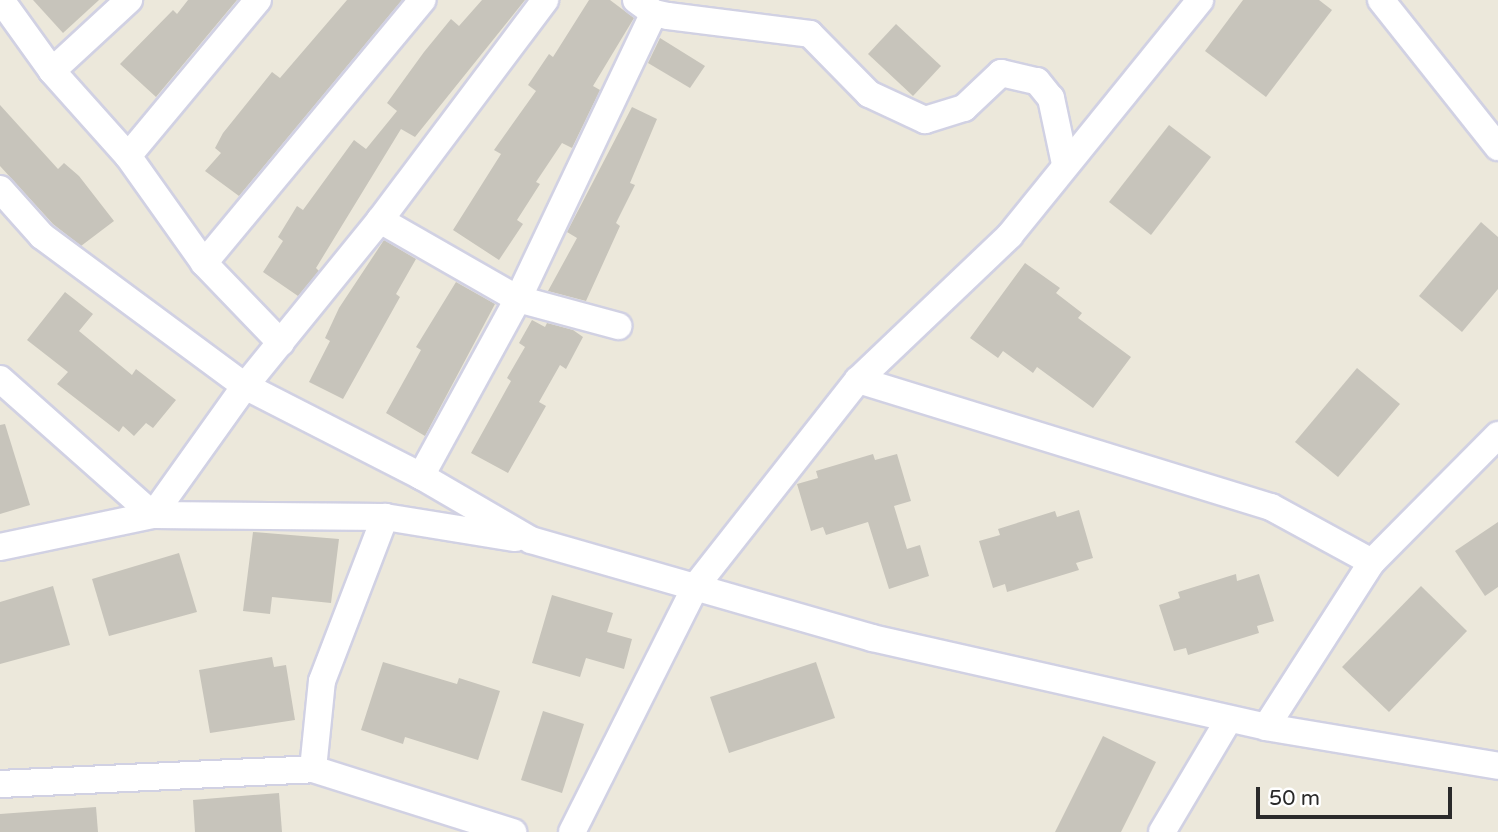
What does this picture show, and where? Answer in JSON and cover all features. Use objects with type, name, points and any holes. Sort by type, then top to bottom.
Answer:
[{"type":"street","points":[[1,0],[52,71],[128,156],[204,263],[281,343]]},
{"type":"street","points":[[52,71],[129,0]]},
{"type":"street","points":[[128,156],[258,0]]},
{"type":"street","points":[[204,263],[422,0]]},
{"type":"street","points":[[153,515],[245,386],[380,220],[545,0]]},
{"type":"street","points":[[572,832],[695,587],[859,380],[1010,234],[1200,0]]},
{"type":"street","points":[[1381,0],[1498,147]]},
{"type":"street","points":[[421,476],[517,299],[645,6],[810,34],[869,94],[925,120],[964,108],[1001,74],[1037,81],[1051,98],[1065,164]]},
{"type":"street","points":[[0,190],[42,236],[245,386],[421,476],[531,540]]},
{"type":"street","points":[[380,220],[517,299],[618,326]]},
{"type":"street","points":[[0,379],[153,515]]},
{"type":"street","points":[[859,380],[1271,506],[1372,562]]},
{"type":"street","points":[[1266,727],[1372,562],[1498,435]]},
{"type":"street","points":[[0,547],[153,515],[385,517],[531,540],[872,638],[1229,719],[1498,766]]},
{"type":"street","points":[[313,769],[322,681],[385,517]]},
{"type":"street","points":[[1162,832],[1229,719]]},
{"type":"street","points":[[0,784],[313,769],[513,832]]},
{"type":"building","points":[[33,0],[99,0],[63,33]]},
{"type":"building","points":[[188,0],[237,0],[156,97],[120,64],[173,10],[177,14]]},
{"type":"building","points":[[347,0],[402,0],[239,196],[205,171],[221,153],[215,148],[223,133],[272,72],[280,78]]},
{"type":"building","points":[[482,0],[525,0],[415,137],[401,129],[316,268],[319,271],[298,296],[263,272],[283,241],[278,237],[297,206],[303,210],[354,140],[366,149],[397,111],[387,103],[424,52],[451,19],[459,26]]},
{"type":"building","points":[[589,0],[610,0],[634,18],[593,86],[600,90],[572,148],[562,143],[536,182],[540,184],[517,220],[523,224],[499,260],[453,230],[501,154],[494,150],[536,91],[528,85],[549,54],[553,57]]},
{"type":"building","points":[[1243,0],[1319,0],[1332,10],[1266,97],[1205,51]]},
{"type":"building","points":[[896,24],[941,66],[913,96],[868,54]]},
{"type":"building","points":[[660,38],[705,66],[690,88],[648,63]]},
{"type":"building","points":[[0,105],[58,169],[64,163],[79,176],[114,221],[81,246],[53,224],[0,166]]},
{"type":"building","points":[[632,107],[657,119],[630,183],[635,185],[616,223],[620,226],[586,301],[548,291],[577,238],[567,232]]},
{"type":"building","points":[[1169,125],[1211,157],[1151,235],[1109,202]]},
{"type":"building","points":[[1481,222],[1498,237],[1498,289],[1462,332],[1419,296]]},
{"type":"building","points":[[384,240],[416,259],[396,294],[400,297],[343,399],[309,382],[330,341],[325,338],[339,308]]},
{"type":"building","points":[[1025,263],[1060,288],[1056,293],[1082,313],[1078,318],[1131,357],[1093,408],[1037,367],[1033,373],[1003,351],[998,358],[970,338]]},
{"type":"building","points":[[456,282],[495,304],[425,436],[386,413],[421,350],[416,347]]},
{"type":"building","points":[[65,292],[93,314],[79,331],[132,375],[136,369],[176,400],[153,428],[146,423],[134,436],[123,426],[119,432],[57,384],[68,372],[27,340]]},
{"type":"building","points":[[532,320],[545,327],[547,323],[573,330],[583,337],[566,369],[560,365],[539,402],[546,406],[508,473],[471,453],[511,381],[507,378],[525,347],[519,343]]},
{"type":"building","points":[[1357,368],[1400,404],[1338,477],[1295,442]]},
{"type":"building","points":[[5,424],[30,505],[0,514],[0,425]]},
{"type":"building","points":[[873,454],[875,460],[897,454],[911,501],[894,506],[907,549],[920,545],[929,576],[889,589],[868,522],[826,535],[823,527],[811,531],[797,484],[818,478],[816,471]]},
{"type":"building","points":[[1079,510],[1093,558],[1076,563],[1079,570],[1007,592],[1005,584],[993,588],[979,541],[1000,535],[998,529],[1055,511],[1057,517]]},
{"type":"building","points":[[1498,522],[1498,587],[1485,596],[1455,551]]},
{"type":"building","points":[[253,532],[339,539],[331,603],[272,597],[270,614],[243,611]]},
{"type":"building","points":[[179,553],[197,612],[109,636],[92,579]]},
{"type":"building","points":[[1236,574],[1237,581],[1259,574],[1274,621],[1257,626],[1259,633],[1188,655],[1186,648],[1174,651],[1159,605],[1180,598],[1178,592]]},
{"type":"building","points":[[53,586],[70,645],[0,664],[0,602]]},
{"type":"building","points":[[1421,586],[1467,631],[1389,712],[1342,667]]},
{"type":"building","points":[[552,595],[613,613],[607,632],[632,639],[624,669],[586,658],[580,677],[532,663]]},
{"type":"building","points":[[272,657],[274,667],[286,665],[295,720],[210,733],[199,670]]},
{"type":"building","points":[[383,662],[457,684],[459,678],[500,691],[478,760],[405,737],[403,744],[361,730]]},
{"type":"building","points":[[816,662],[835,718],[729,753],[710,697]]},
{"type":"building","points":[[543,711],[584,724],[562,793],[521,780]]},
{"type":"building","points":[[1103,736],[1156,762],[1121,832],[1055,832]]},
{"type":"building","points":[[279,793],[282,832],[195,832],[193,800]]},
{"type":"building","points":[[96,807],[98,832],[0,832],[0,814]]}]
